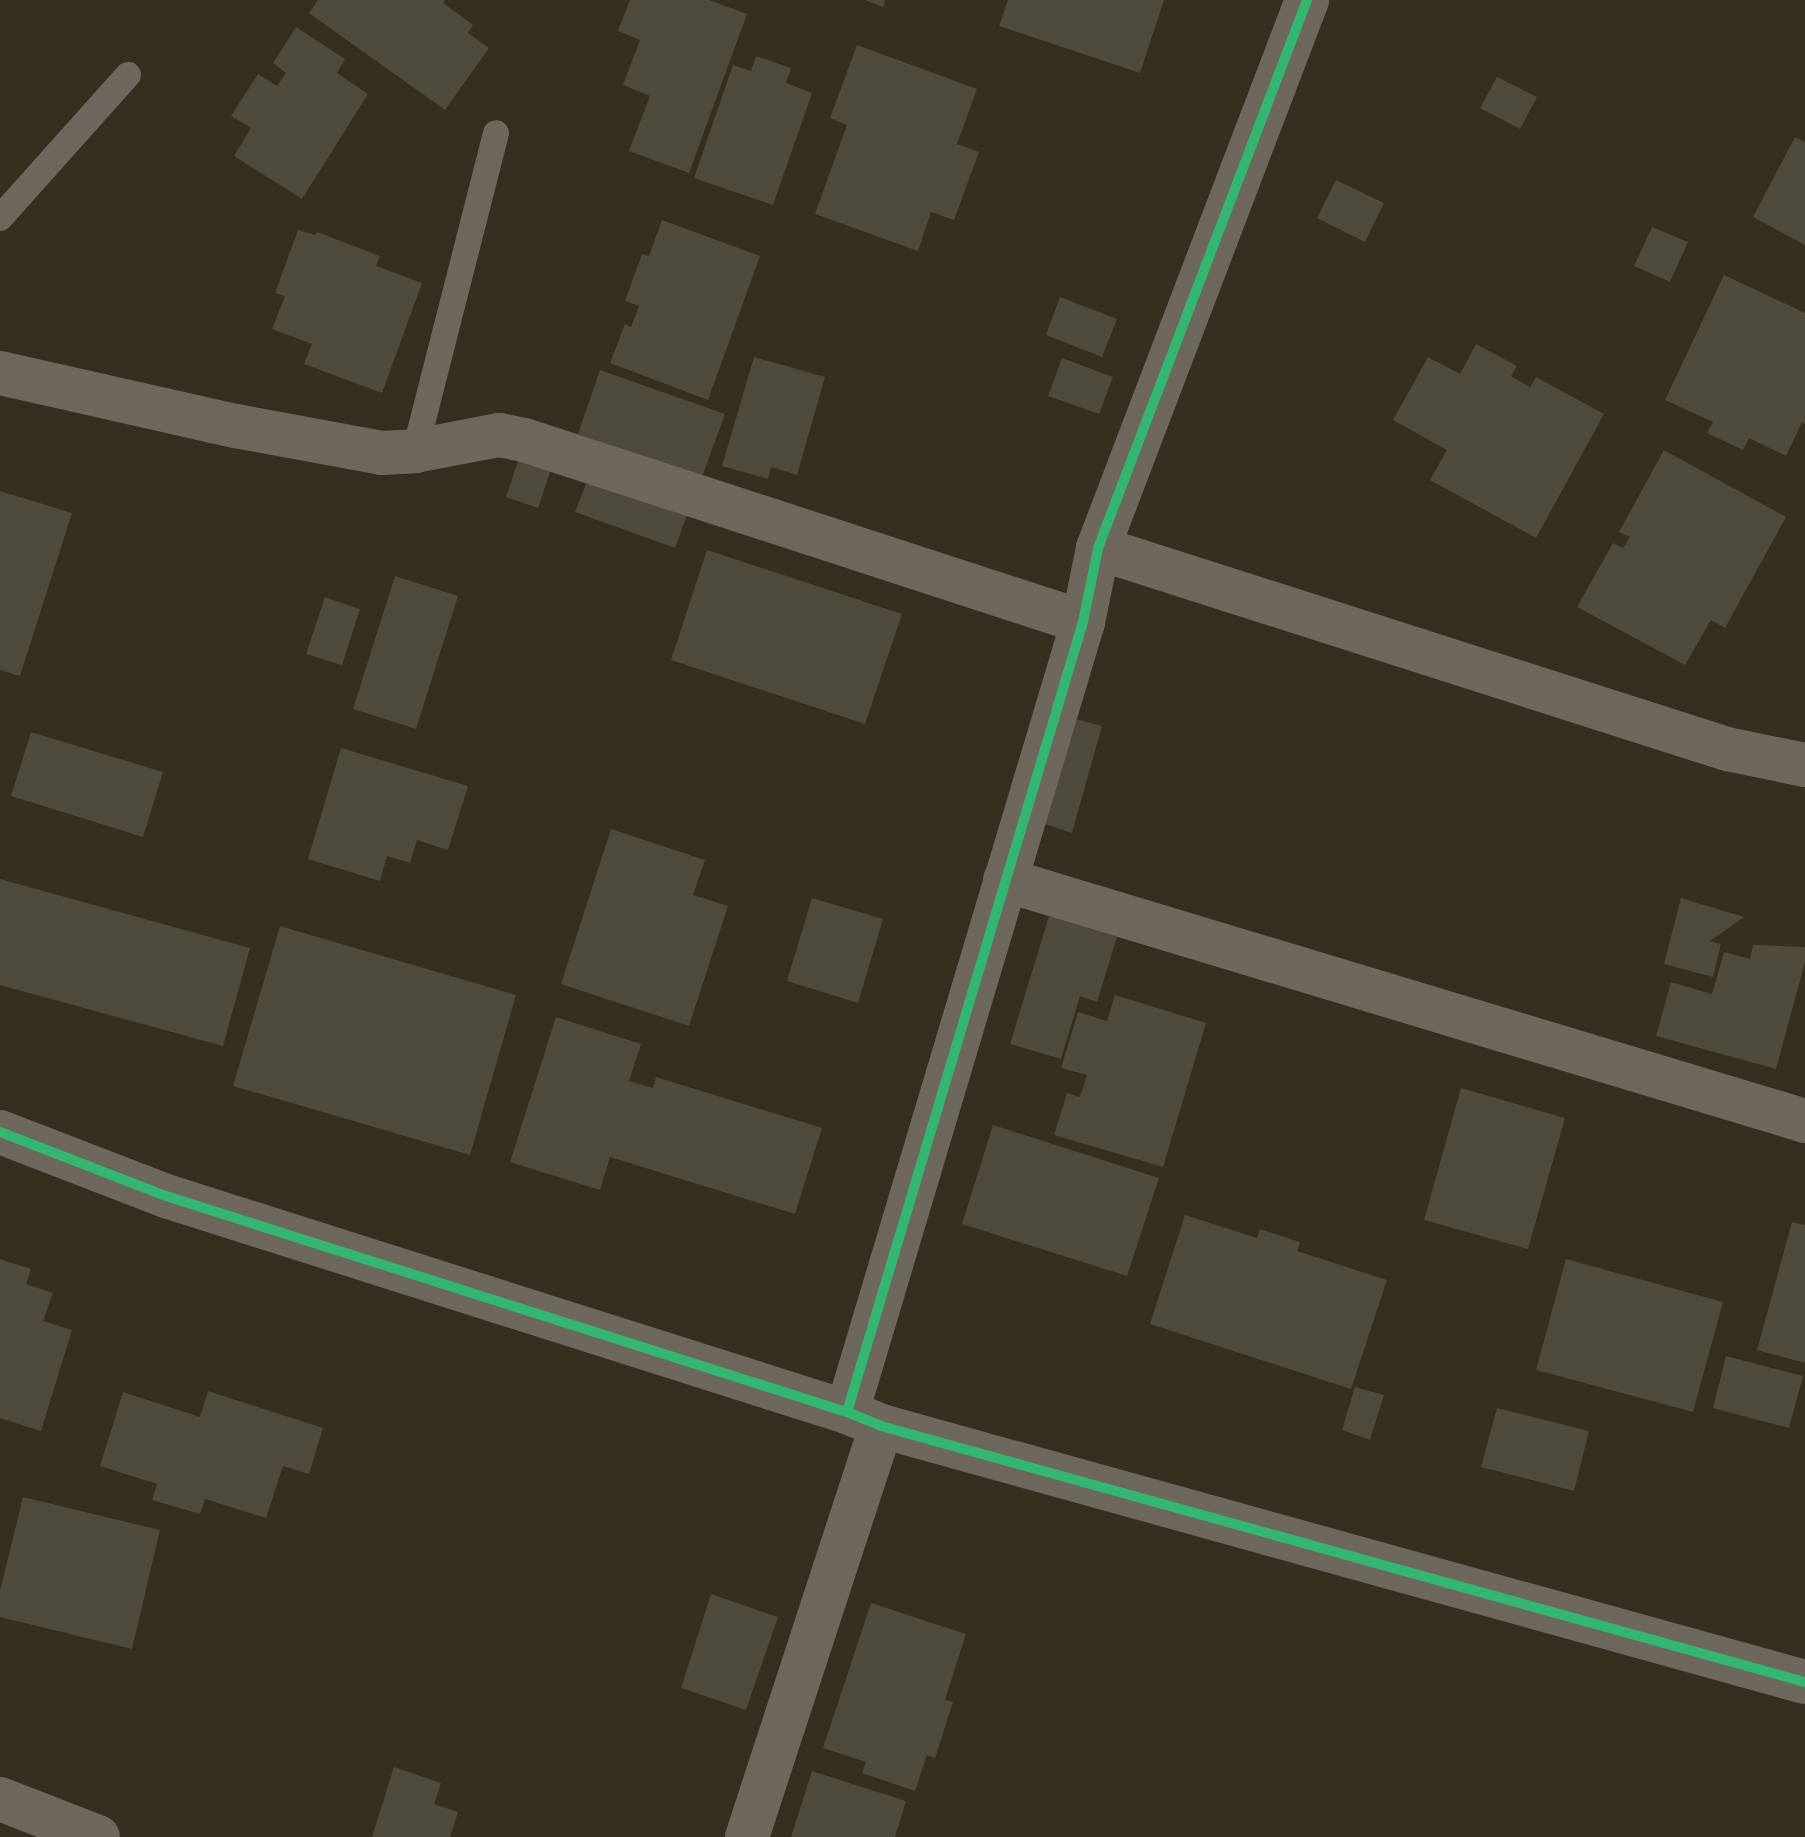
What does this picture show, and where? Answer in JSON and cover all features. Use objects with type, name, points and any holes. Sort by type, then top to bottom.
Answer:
[{"type":"street","points":[[747,1837],[864,1419],[1005,880],[1083,622],[1098,548],[1307,0]]},
{"type":"street","points":[[0,373],[251,429],[382,453],[415,451],[499,435],[524,440],[1083,622]]},
{"type":"street","points":[[1098,548],[1727,749],[1805,765]]},
{"type":"street","points":[[1005,880],[1805,1121]]},
{"type":"street","points":[[0,1132],[166,1196],[864,1419],[1805,1682]]},
{"type":"street","points":[[0,1799],[98,1837]]},
{"type":"lane","points":[[0,218],[128,75]]},
{"type":"lane","points":[[415,451],[496,133]]},
{"type":"building","points":[[318,0],[445,0],[443,3],[473,25],[468,33],[489,48],[445,110],[309,13]]},
{"type":"building","points":[[630,0],[709,0],[747,14],[689,173],[629,151],[650,96],[623,85],[640,40],[618,31]]},
{"type":"building","points":[[865,0],[885,0],[883,7]]},
{"type":"building","points":[[1008,0],[1164,0],[1140,73],[999,26]]},
{"type":"building","points":[[296,27],[345,59],[337,73],[368,94],[302,199],[234,156],[251,128],[231,116],[258,74],[277,86],[286,73],[273,63]]},
{"type":"building","points":[[857,45],[977,89],[957,144],[979,152],[954,220],[931,212],[918,251],[815,214],[847,125],[830,118]]},
{"type":"building","points":[[756,56],[791,68],[786,83],[812,93],[773,205],[694,178],[733,65],[751,71]]},
{"type":"building","points":[[1497,77],[1537,97],[1520,129],[1480,108]]},
{"type":"building","points":[[1795,137],[1805,142],[1805,245],[1753,217]]},
{"type":"building","points":[[1336,180],[1384,203],[1365,242],[1317,218]]},
{"type":"building","points":[[662,220],[760,256],[708,400],[610,363],[625,324],[631,327],[639,306],[625,301],[642,254],[649,256]]},
{"type":"building","points":[[1652,227],[1688,242],[1670,282],[1634,266]]},
{"type":"building","points":[[298,230],[315,235],[317,232],[380,256],[376,266],[422,283],[382,393],[304,364],[312,344],[272,329],[285,296],[275,293]]},
{"type":"building","points":[[1724,275],[1805,313],[1805,424],[1802,422],[1786,456],[1749,438],[1743,450],[1707,433],[1713,422],[1665,400]]},
{"type":"building","points":[[1060,297],[1117,319],[1102,357],[1046,335]]},
{"type":"building","points":[[1476,344],[1517,366],[1511,376],[1530,387],[1536,377],[1604,414],[1536,538],[1430,480],[1447,450],[1393,420],[1428,357],[1460,374]]},
{"type":"building","points":[[754,357],[825,377],[797,475],[771,467],[768,479],[722,466]]},
{"type":"building","points":[[1062,358],[1113,377],[1099,414],[1048,396]]},
{"type":"building","points":[[600,370],[725,414],[702,477],[578,434]]},
{"type":"building","points":[[522,449],[554,460],[538,508],[506,497]]},
{"type":"building","points":[[1664,450],[1786,517],[1725,628],[1711,620],[1685,665],[1577,607],[1613,543],[1623,548],[1630,537],[1619,532]]},
{"type":"building","points":[[588,479],[687,515],[675,548],[575,512]]},
{"type":"building","points":[[0,491],[72,513],[20,676],[0,670]]},
{"type":"building","points":[[707,550],[902,614],[865,724],[671,660]]},
{"type":"building","points":[[395,576],[458,596],[416,729],[353,709]]},
{"type":"building","points":[[325,597],[360,609],[342,665],[306,654]]},
{"type":"building","points":[[1075,719],[1102,726],[1072,833],[1045,824]]},
{"type":"building","points":[[31,732],[163,772],[143,837],[11,796]]},
{"type":"building","points":[[341,748],[468,786],[448,850],[417,840],[410,863],[387,856],[380,881],[308,859]]},
{"type":"building","points":[[611,829],[705,860],[693,895],[728,906],[689,1026],[561,984]]},
{"type":"building","points":[[0,879],[250,948],[223,1046],[0,985]]},
{"type":"building","points":[[812,898],[883,919],[858,1003],[787,981]]},
{"type":"building","points":[[1681,898],[1744,917],[1710,941],[1721,944],[1713,977],[1664,964]]},
{"type":"building","points":[[1049,916],[1117,937],[1097,1002],[1080,996],[1061,1059],[1010,1044]]},
{"type":"building","points":[[280,926],[516,995],[470,1155],[233,1086]]},
{"type":"building","points":[[1753,945],[1805,947],[1805,962],[1776,1069],[1656,1036],[1671,982],[1712,994],[1724,952],[1750,959]]},
{"type":"building","points":[[1115,995],[1206,1023],[1163,1167],[1054,1135],[1067,1093],[1080,1097],[1087,1075],[1061,1068],[1078,1012],[1107,1021]]},
{"type":"building","points":[[556,1017],[641,1044],[629,1081],[653,1088],[656,1077],[822,1128],[795,1214],[610,1157],[600,1190],[510,1162]]},
{"type":"building","points":[[1461,1088],[1565,1118],[1528,1249],[1424,1220]]},
{"type":"building","points":[[993,1125],[1159,1178],[1127,1276],[962,1224]]},
{"type":"building","points":[[1185,1215],[1257,1238],[1260,1229],[1300,1242],[1297,1251],[1387,1280],[1351,1389],[1150,1324]]},
{"type":"building","points":[[1792,1222],[1805,1225],[1805,1363],[1757,1350]]},
{"type":"building","points":[[0,1259],[31,1269],[26,1284],[53,1293],[43,1321],[72,1330],[41,1431],[0,1418]]},
{"type":"building","points":[[1566,1259],[1723,1302],[1693,1412],[1536,1370]]},
{"type":"building","points":[[1726,1356],[1803,1376],[1789,1428],[1713,1408]]},
{"type":"building","points":[[1355,1387],[1384,1395],[1370,1440],[1342,1430]]},
{"type":"building","points":[[208,1391],[323,1428],[309,1474],[283,1466],[266,1518],[205,1499],[200,1514],[152,1500],[157,1484],[100,1466],[123,1392],[200,1417]]},
{"type":"building","points":[[1497,1408],[1589,1431],[1574,1491],[1481,1467]]},
{"type":"building","points":[[23,1497],[160,1530],[132,1649],[0,1617],[0,1591]]},
{"type":"building","points":[[711,1594],[778,1617],[746,1710],[681,1688]]},
{"type":"building","points":[[871,1603],[966,1634],[945,1700],[953,1702],[935,1758],[927,1755],[915,1791],[862,1773],[866,1762],[823,1748]]},
{"type":"building","points":[[394,1767],[441,1783],[434,1804],[458,1812],[450,1837],[372,1837]]},
{"type":"building","points":[[812,1771],[906,1801],[895,1837],[791,1837]]},
{"type":"cycle path","points":[[847,1412],[1083,622],[1098,548],[1307,0]]},
{"type":"cycle path","points":[[0,1132],[166,1196],[847,1412],[881,1426],[1805,1682]]}]
